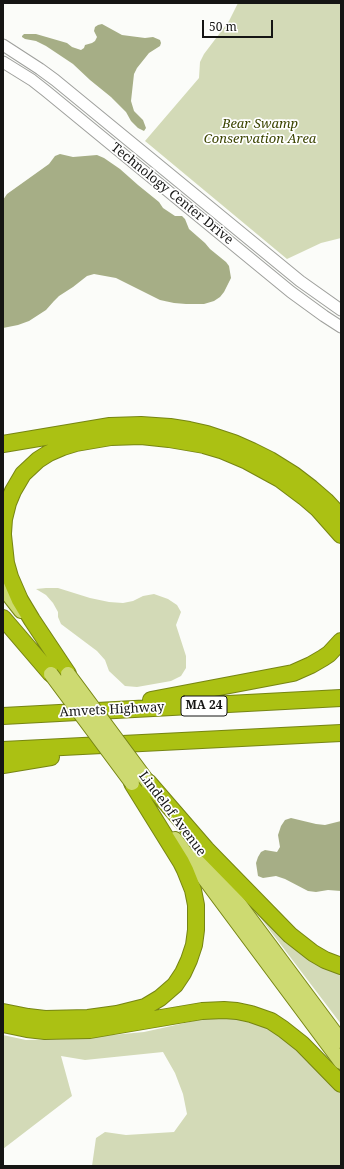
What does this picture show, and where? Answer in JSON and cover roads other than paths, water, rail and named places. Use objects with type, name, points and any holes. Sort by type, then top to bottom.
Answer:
[{"type":"highway","points":[[3,444],[110,426],[141,425],[189,430],[224,440],[270,460],[311,488],[341,517]]},
{"type":"highway","points":[[68,674],[20,600],[10,577],[6,562],[3,534],[4,519],[13,491],[23,474],[38,460],[49,453],[76,443],[111,438],[141,436],[169,438],[204,445],[247,461],[280,479],[304,496],[341,535]]},
{"type":"highway","points":[[3,618],[51,674]]},
{"type":"highway","points":[[66,713],[134,703],[293,673],[311,665],[329,654],[341,641]]},
{"type":"highway","name":"Amvets Highway","points":[[3,716],[341,698]]},
{"type":"highway","points":[[3,750],[341,733]]},
{"type":"highway","points":[[218,740],[341,742]]},
{"type":"highway","points":[[3,765],[92,749],[133,744]]},
{"type":"highway","points":[[148,782],[206,849],[290,935],[313,953],[341,966]]},
{"type":"highway","points":[[3,1012],[45,1019],[88,1018],[116,1014],[145,1006],[160,998],[175,985],[183,973],[194,945],[196,930],[196,905],[193,890],[181,862],[132,783]]},
{"type":"highway","points":[[3,1024],[45,1031],[83,1030],[108,1028],[202,1011],[238,1011],[271,1021],[283,1029],[302,1044],[341,1084]]},
{"type":"main road","name":"Lindelof Avenue","points":[[3,588],[341,1041]]},
{"type":"main road","name":"Lindelof Avenue","points":[[3,610],[341,1062]]},
{"type":"street","name":"Technology Center Drive","points":[[3,46],[55,80],[300,281],[341,310]]},
{"type":"street","name":"Technology Center Drive","points":[[3,62],[32,80],[291,292],[341,327]]},
{"type":"park label","name":"Bear Swamp Conservation Area","points":[[260,132]]}]
